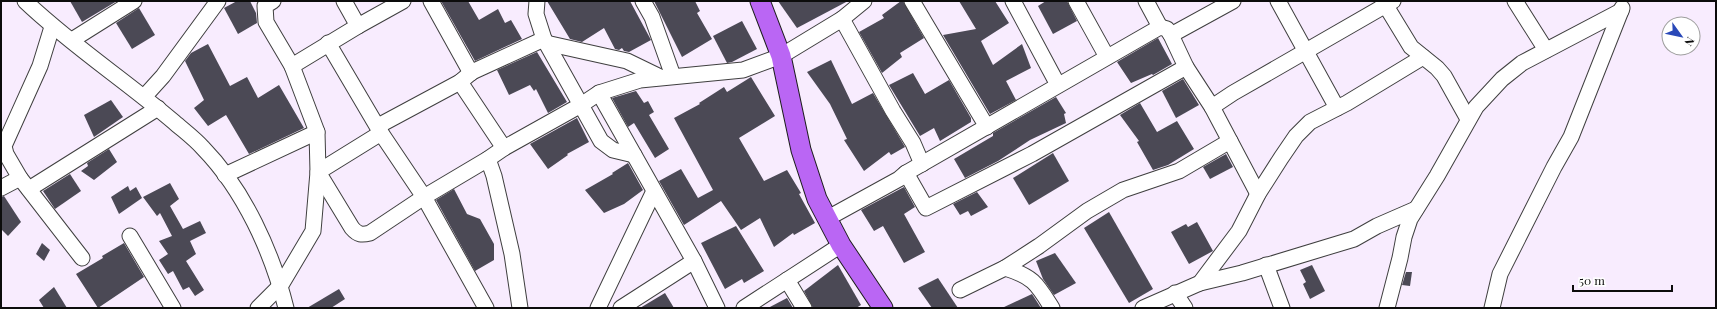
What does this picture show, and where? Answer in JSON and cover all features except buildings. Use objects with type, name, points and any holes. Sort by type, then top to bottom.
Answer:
[{"type":"main road","points":[[760,1],[782,56],[801,150],[818,199],[841,245],[883,308]]},
{"type":"street","points":[[25,1],[52,26],[158,108],[202,147],[225,175],[246,206],[265,246],[280,286],[286,308]]},
{"type":"street","points":[[72,40],[134,1]]},
{"type":"street","points":[[144,97],[162,76],[218,1]]},
{"type":"street","points":[[344,1],[358,26]]},
{"type":"street","points":[[292,66],[328,43],[403,1]]},
{"type":"street","points":[[431,1],[471,73],[472,72]]},
{"type":"street","points":[[537,1],[536,14],[545,41],[601,141],[613,150],[634,155]]},
{"type":"street","points":[[644,1],[652,17],[667,77]]},
{"type":"street","points":[[318,172],[356,233],[362,235],[370,233],[424,197],[504,148],[581,105],[599,93],[640,80],[743,70],[782,56],[842,19],[864,1]]},
{"type":"street","points":[[912,1],[987,127]]},
{"type":"street","points":[[1013,1],[1058,85]]},
{"type":"street","points":[[1076,1],[1107,57]]},
{"type":"street","points":[[1146,1],[1212,107],[1258,194]]},
{"type":"street","points":[[828,218],[899,179],[906,173],[1107,57],[1234,1]]},
{"type":"street","points":[[1278,1],[1337,108]]},
{"type":"street","points":[[1515,1],[1546,50]]},
{"type":"street","points":[[258,308],[280,286],[313,231],[318,172],[317,132],[292,66],[266,22],[267,2]]},
{"type":"street","points":[[1212,107],[1233,92],[1306,52],[1387,2],[1407,42],[1444,76],[1468,119]]},
{"type":"street","points":[[1387,308],[1404,237],[1416,209],[1444,164],[1468,119],[1484,97],[1502,79],[1522,63],[1622,6]]},
{"type":"street","points":[[1492,308],[1500,274],[1572,136],[1622,6]]},
{"type":"street","points":[[842,19],[893,111],[913,143],[922,164]]},
{"type":"street","points":[[52,26],[40,66],[4,146],[6,154],[25,183],[82,258]]},
{"type":"street","points":[[318,172],[379,129],[460,82],[472,72],[545,41],[627,61],[667,77]]},
{"type":"street","points":[[328,43],[379,129],[424,197],[486,308]]},
{"type":"street","points":[[1200,283],[1239,231],[1258,194],[1296,136],[1310,122],[1424,58]]},
{"type":"street","points":[[906,173],[926,208],[1032,154],[1186,67]]},
{"type":"street","points":[[460,82],[504,148]]},
{"type":"street","points":[[599,93],[694,261],[717,308]]},
{"type":"street","points":[[1,188],[25,183],[158,108]]},
{"type":"street","points":[[225,175],[317,132]]},
{"type":"street","points":[[960,290],[1005,268],[1039,246],[1086,211],[1123,190],[1179,171],[1230,141]]},
{"type":"street","points":[[488,159],[494,176],[512,254],[520,308]]},
{"type":"street","points":[[598,308],[654,191]]},
{"type":"street","points":[[1143,308],[1200,283],[1242,273],[1354,239],[1377,226],[1416,209]]},
{"type":"street","points":[[130,236],[169,307]]},
{"type":"street","points":[[744,308],[841,245]]},
{"type":"street","points":[[620,308],[694,261]]},
{"type":"street","points":[[1266,265],[1282,308]]},
{"type":"street","points":[[1005,268],[1019,272],[1038,285],[1052,308]]},
{"type":"street","points":[[787,280],[804,308]]},
{"type":"street","points":[[1175,293],[1185,308]]}]
